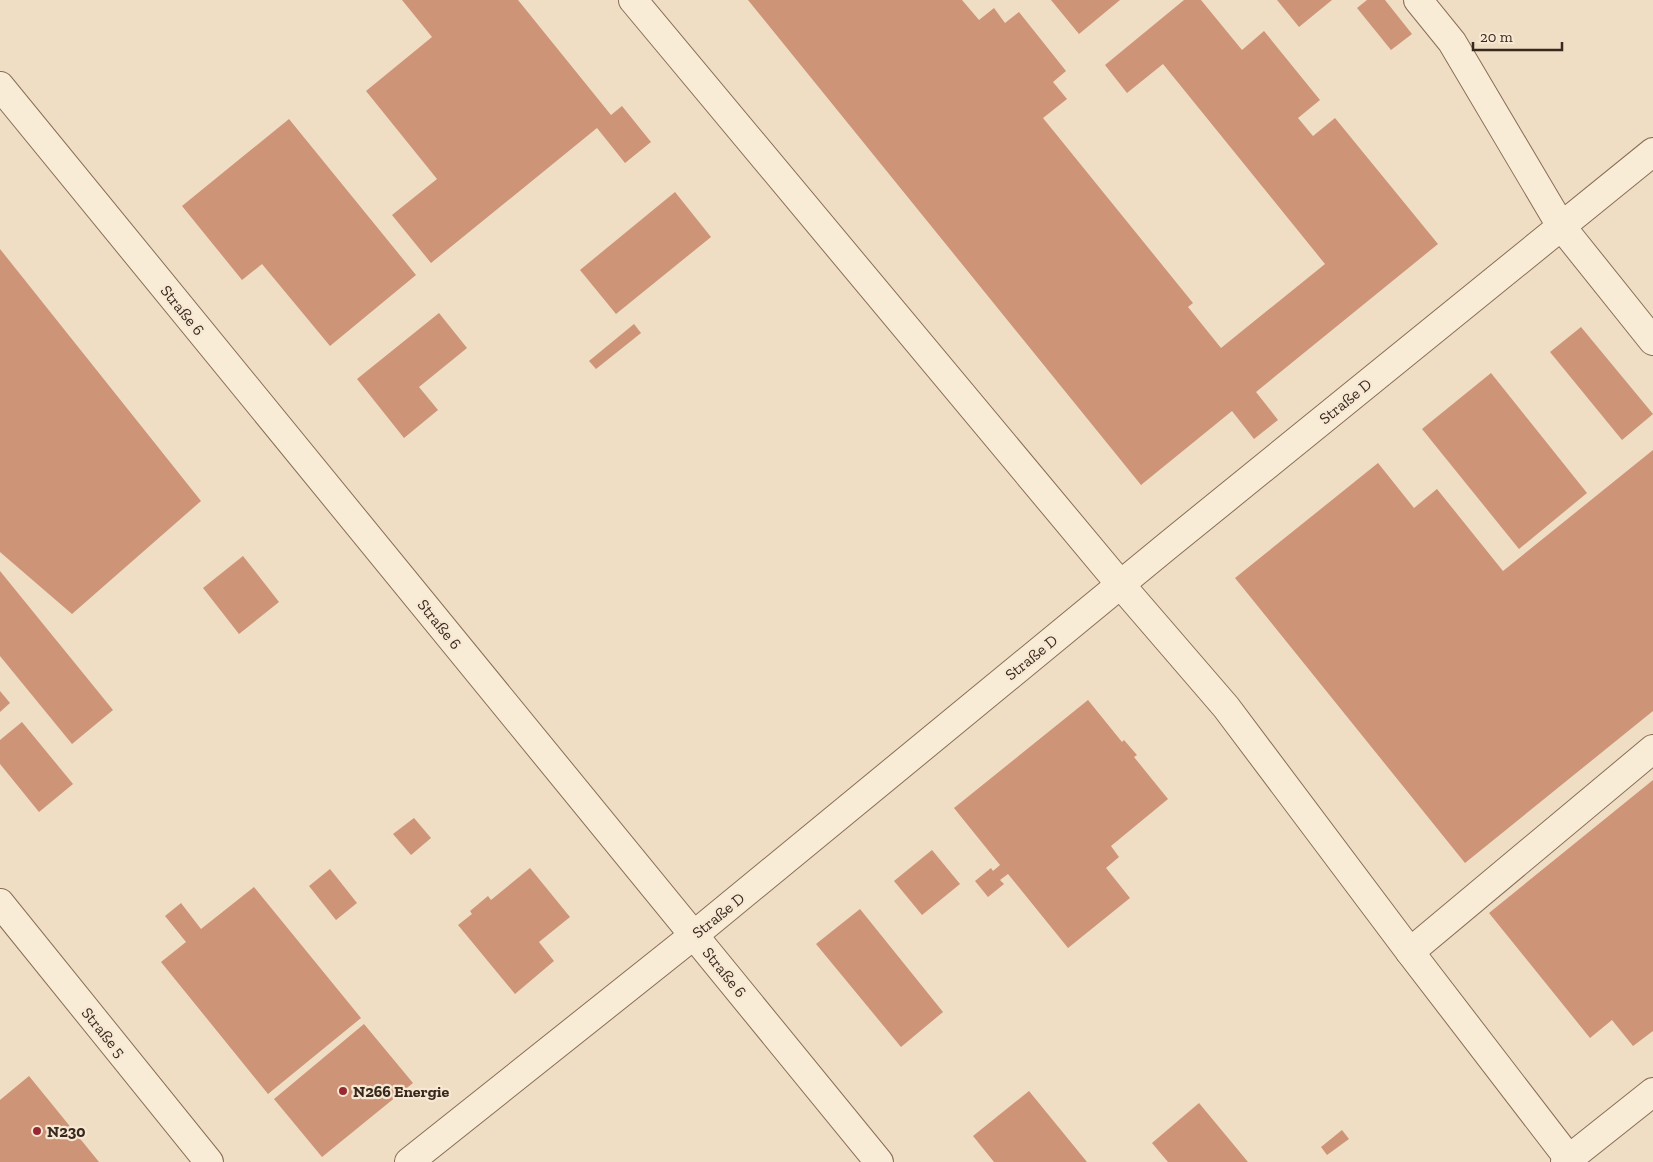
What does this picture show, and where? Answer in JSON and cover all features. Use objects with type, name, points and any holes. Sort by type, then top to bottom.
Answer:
[{"type":"lane","points":[[634,0],[1120,584],[1226,707],[1567,1160],[1653,1092]]},
{"type":"lane","points":[[1418,0],[1452,42],[1561,226],[1653,342]]},
{"type":"lane","name":"Straße 6","points":[[0,86],[879,1162]]},
{"type":"lane","name":"Straße D","points":[[408,1162],[694,935],[1120,584],[1653,152]]},
{"type":"lane","points":[[1410,952],[1653,749]]},
{"type":"lane","name":"Straße 5","points":[[0,903],[209,1162]]},
{"type":"building","points":[[402,0],[518,0],[611,115],[622,106],[651,142],[625,163],[597,128],[431,263],[392,215],[437,179],[366,91],[432,37]]},
{"type":"building","points":[[748,0],[962,0],[979,20],[994,8],[1005,23],[1019,12],[1066,71],[1053,82],[1067,99],[1043,118],[1193,303],[1188,307],[1221,348],[1325,264],[1163,64],[1127,93],[1105,65],[1184,0],[1201,0],[1242,50],[1264,31],[1320,100],[1298,118],[1313,136],[1335,118],[1438,244],[1256,392],[1278,420],[1254,439],[1232,411],[1141,485]]},
{"type":"building","points":[[1051,0],[1120,0],[1079,34]]},
{"type":"building","points":[[1277,0],[1332,0],[1299,27]]},
{"type":"building","points":[[1367,0],[1385,0],[1412,34],[1391,50],[1357,8]]},
{"type":"building","points":[[289,119],[416,275],[330,346],[262,264],[242,280],[182,206]]},
{"type":"building","points":[[675,192],[711,237],[616,314],[580,270]]},
{"type":"building","points":[[0,249],[201,501],[72,614],[0,552]]},
{"type":"building","points":[[439,313],[467,348],[419,387],[438,410],[404,438],[357,379]]},
{"type":"building","points":[[634,324],[641,333],[596,369],[589,361]]},
{"type":"building","points":[[1581,327],[1653,414],[1622,440],[1550,352]]},
{"type":"building","points":[[1491,373],[1587,493],[1519,549],[1422,429]]},
{"type":"building","points":[[1653,450],[1653,711],[1465,863],[1235,578],[1378,463],[1414,508],[1437,489],[1503,571]]},
{"type":"building","points":[[243,556],[279,602],[239,634],[203,588]]},
{"type":"building","points":[[0,571],[113,710],[72,744],[0,656]]},
{"type":"building","points":[[0,691],[10,703],[0,712]]},
{"type":"building","points":[[1088,700],[1122,742],[1124,740],[1137,755],[1134,757],[1168,799],[1111,846],[1119,857],[1106,868],[1130,898],[1068,948],[1008,874],[1000,880],[1004,884],[988,897],[975,881],[991,868],[993,871],[1000,865],[954,808]]},
{"type":"building","points":[[22,722],[73,784],[39,812],[0,764],[0,740]]},
{"type":"building","points":[[1653,780],[1653,1031],[1633,1046],[1612,1020],[1590,1038],[1489,913]]},
{"type":"building","points":[[414,818],[431,838],[411,855],[393,834]]},
{"type":"building","points":[[932,850],[960,884],[922,915],[894,881]]},
{"type":"building","points":[[530,868],[570,917],[539,942],[554,961],[515,994],[458,925],[472,914],[470,911],[488,896],[491,900]]},
{"type":"building","points":[[330,869],[357,903],[336,920],[309,886]]},
{"type":"building","points":[[254,887],[361,1018],[268,1094],[161,962],[186,942],[165,916],[181,903],[201,929]]},
{"type":"building","points":[[860,909],[943,1012],[901,1047],[816,944]]},
{"type":"building","name":"N266 Energie","points":[[364,1024],[413,1083],[322,1157],[274,1099]]},
{"type":"building","name":"N230","points":[[29,1076],[99,1162],[0,1162],[0,1100]]},
{"type":"building","points":[[1029,1091],[1087,1162],[994,1162],[973,1136]]},
{"type":"building","points":[[1199,1103],[1248,1162],[1168,1162],[1152,1143]]},
{"type":"building","points":[[1342,1130],[1349,1139],[1327,1155],[1321,1147]]},
{"type":"place","name":"N266 Energie","points":[[343,1091]]},
{"type":"place","name":"N230","points":[[37,1131]]}]
